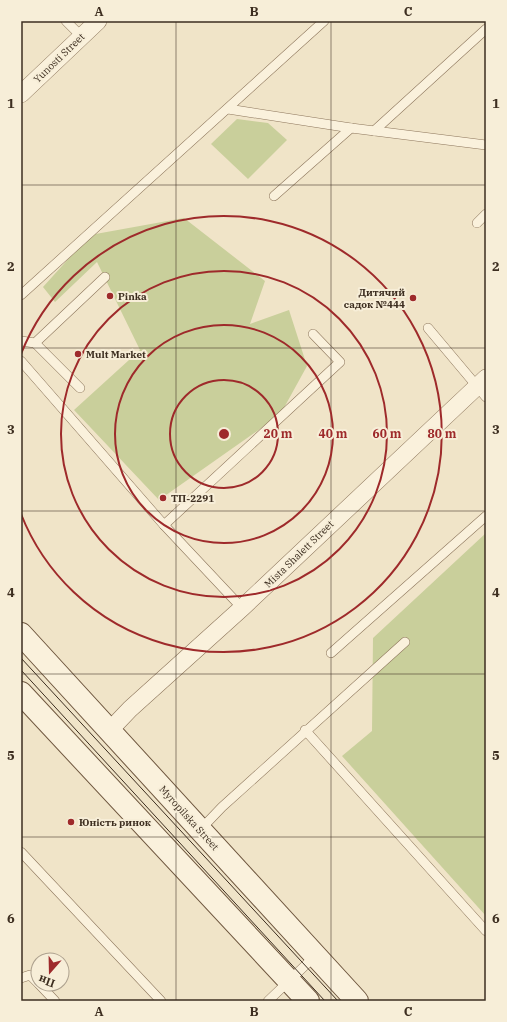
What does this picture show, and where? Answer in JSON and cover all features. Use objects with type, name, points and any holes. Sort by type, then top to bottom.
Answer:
[{"type":"street","name":"Yunosti Street","points":[[21,94],[98,21]]},
{"type":"street","name":"Mista Shalett Street","points":[[110,730],[130,709],[483,387]]},
{"type":"street","name":"Myropilska Street","points":[[21,634],[357,1001]]},
{"type":"street","points":[[21,694],[308,1001]]},
{"type":"lane","points":[[66,21],[81,36]]},
{"type":"lane","points":[[21,295],[324,21]]},
{"type":"lane","points":[[374,131],[486,29]]},
{"type":"lane","points":[[228,109],[351,128],[486,145]]},
{"type":"lane","points":[[274,196],[351,128]]},
{"type":"lane","points":[[477,223],[486,214]]},
{"type":"lane","points":[[35,343],[105,277]]},
{"type":"lane","points":[[428,328],[483,387]]},
{"type":"lane","points":[[164,525],[340,362],[313,334]]},
{"type":"lane","points":[[21,341],[35,343],[80,388]]},
{"type":"lane","points":[[21,361],[164,525],[242,608]]},
{"type":"lane","points":[[331,653],[486,516]]},
{"type":"lane","points":[[200,830],[222,807],[405,642]]},
{"type":"lane","points":[[306,730],[486,931]]},
{"type":"lane","points":[[21,852],[161,1001]]},
{"type":"lane","points":[[268,1001],[315,956]]},
{"type":"lane","points":[[46,992],[55,1001]]},
{"type":"green space","points":[[237,119],[268,123],[287,140],[248,179],[211,144]]},
{"type":"green space","points":[[184,218],[265,281],[250,324],[289,310],[307,366],[280,415],[159,500],[74,410],[140,350],[97,262],[55,302],[43,287],[90,235]]},
{"type":"green space","points":[[486,533],[486,916],[342,756],[372,731],[373,638]]},
{"type":"tram line","points":[[21,658],[338,1001]]},
{"type":"tram line","points":[[21,670],[325,1001]]},
{"type":"place","name":"Pinka","points":[[110,296]]},
{"type":"place","name":"Дитячий садок №444","points":[[413,298]]},
{"type":"place","name":"Mult Market","points":[[78,354]]},
{"type":"place","name":"ТП-2291","points":[[163,498]]},
{"type":"place","name":"Юність ринок","points":[[71,822]]}]
